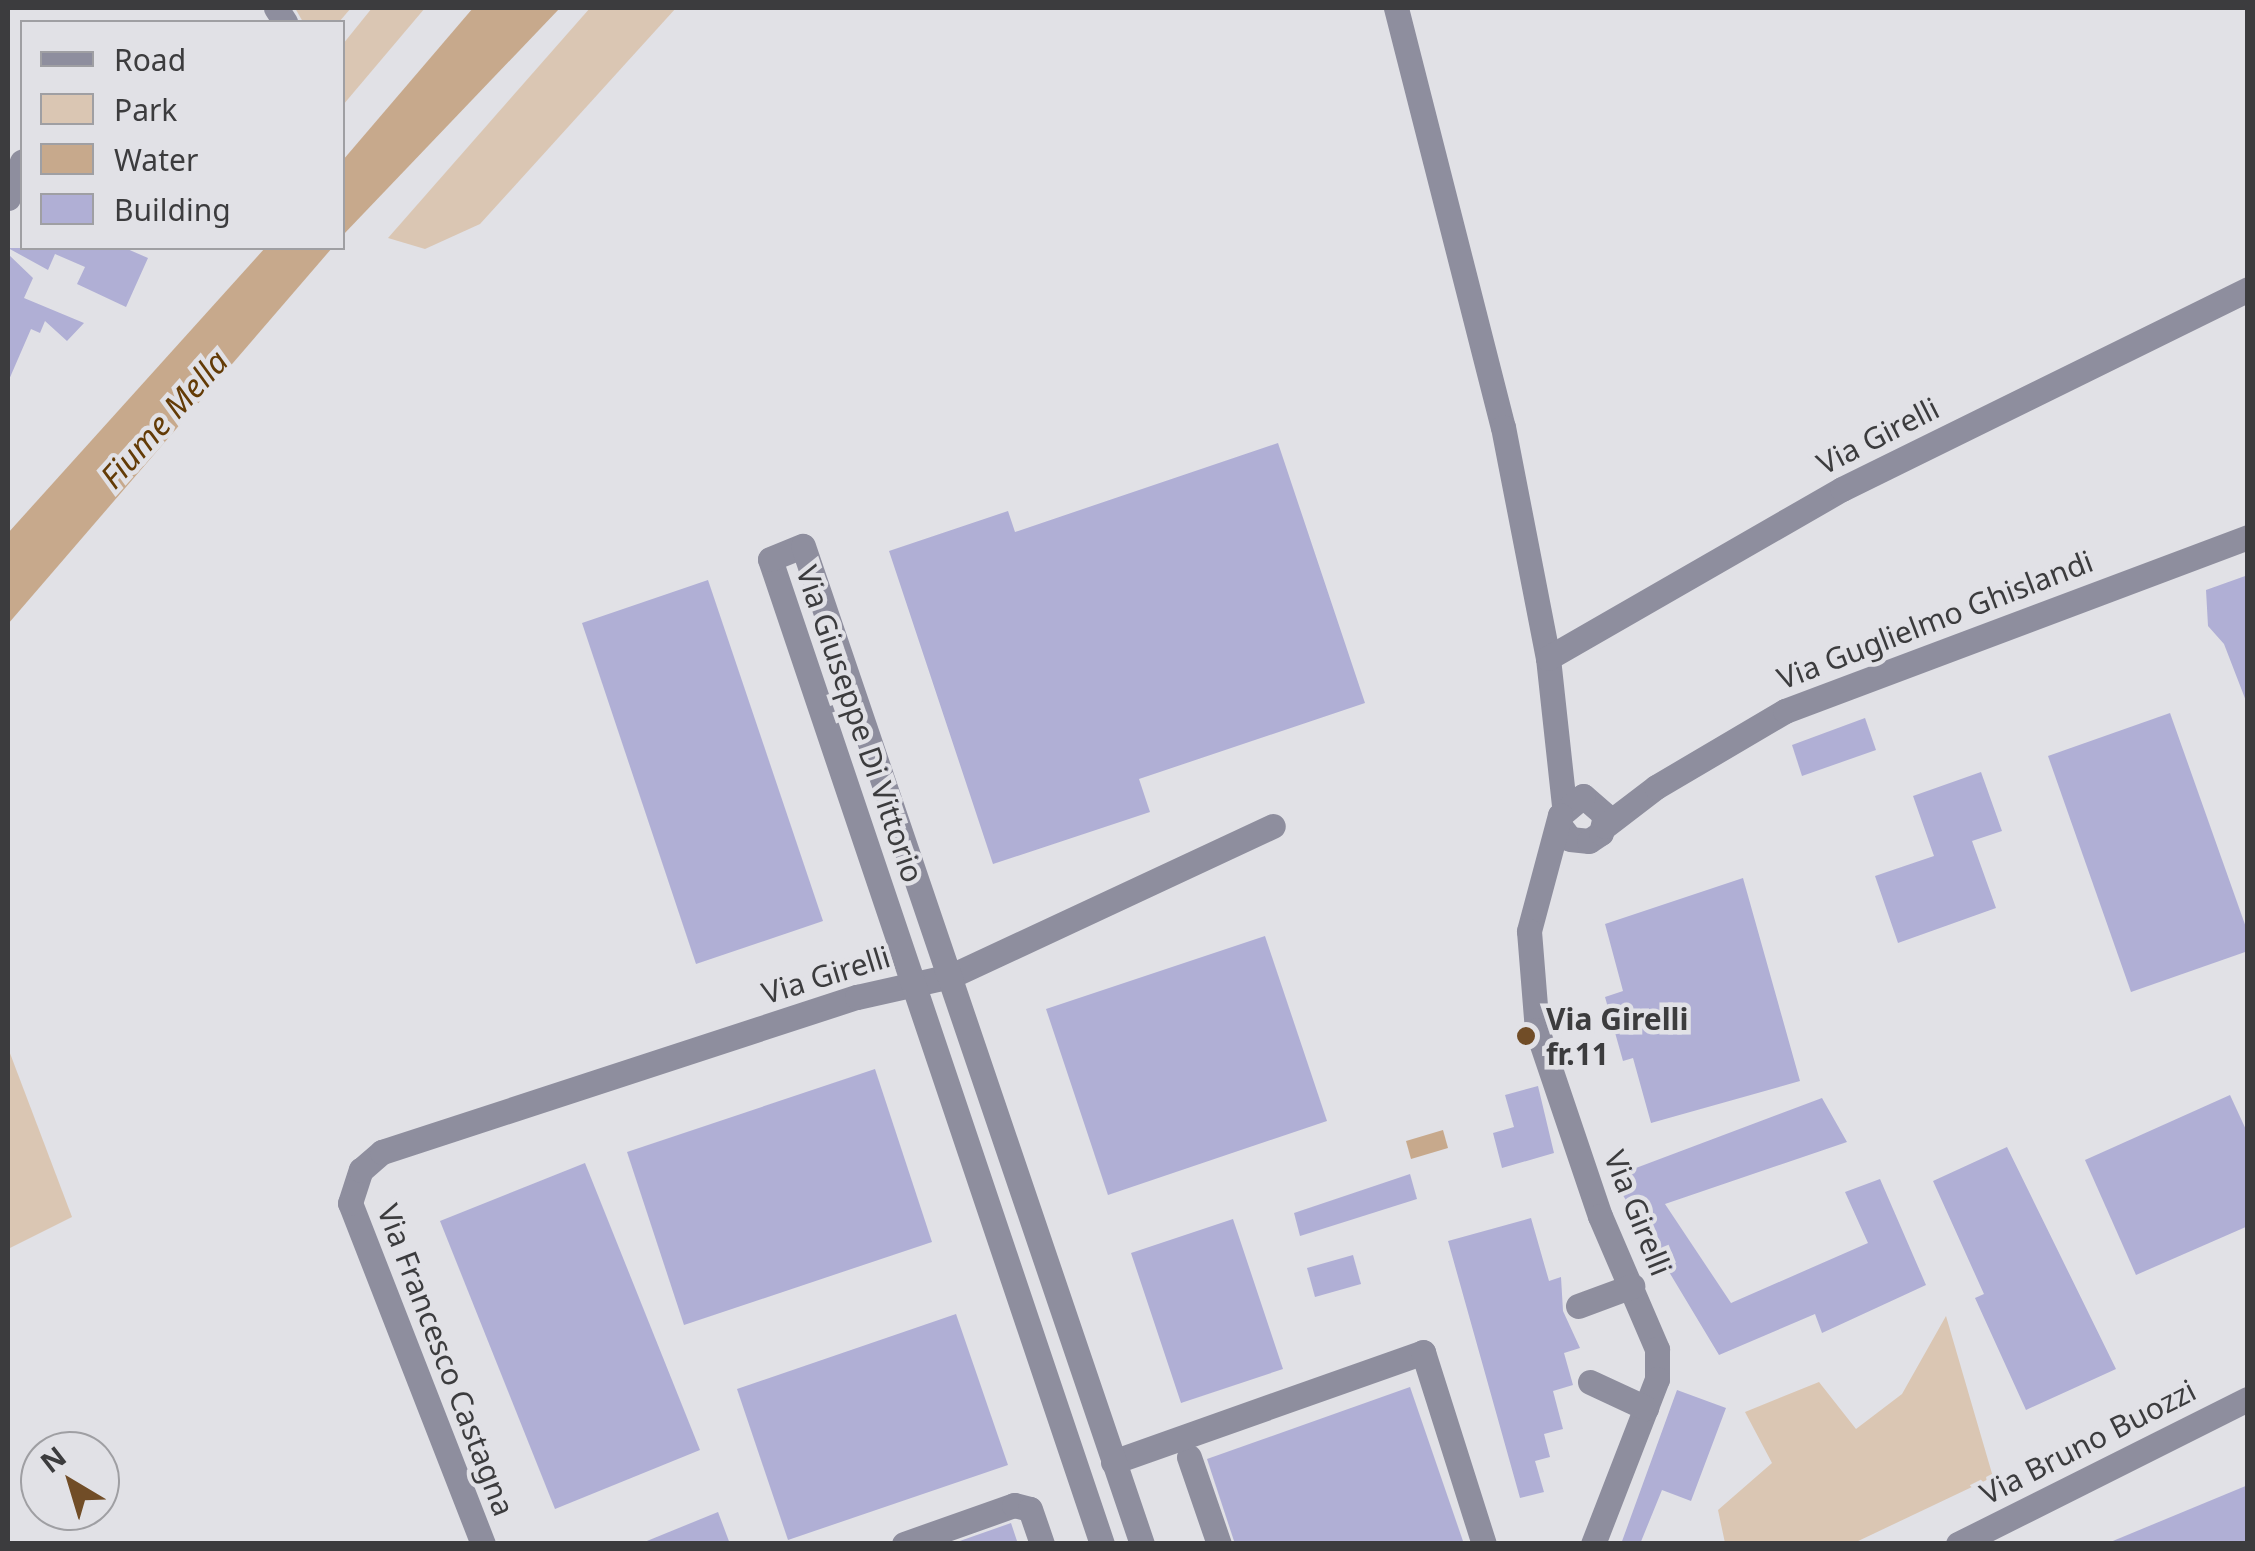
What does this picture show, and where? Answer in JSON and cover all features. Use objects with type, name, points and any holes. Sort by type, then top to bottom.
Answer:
[{"type":"street","name":"Via Girelli","points":[[1396,8],[1503,428],[1548,658],[1562,816],[1530,931],[1537,1030],[1600,1216],[1657,1349],[1657,1379],[1593,1544]]},
{"type":"street","points":[[8,198],[20,167]]},
{"type":"street","name":"Via Girelli","points":[[1548,658],[1842,489],[2248,289]]},
{"type":"street","name":"Via Guglielmo Ghislandi","points":[[1605,826],[1656,786],[1785,711],[2248,537]]},
{"type":"street","name":"Via Giuseppe Di Vittorio","points":[[1102,1544],[770,558],[803,546],[1142,1544]]},
{"type":"street","name":"Via Guglielmo Ghislandi","points":[[1595,800],[1656,786]]},
{"type":"street","points":[[1536,899],[1581,843],[1605,826],[1595,800],[1583,796],[1562,816],[1581,843]]},
{"type":"street","name":"Via Girelli","points":[[382,1152],[911,983],[951,976],[1274,826]]},
{"type":"street","name":"Via Francesco Castagna","points":[[382,1152],[361,1170],[350,1203],[482,1544]]},
{"type":"street","points":[[1578,1306],[1632,1286]]},
{"type":"street","points":[[1113,1462],[1423,1352],[1484,1544]]},
{"type":"street","points":[[1590,1382],[1646,1408]]},
{"type":"street","name":"Via Bruno Buozzi","points":[[1958,1544],[2248,1399]]},
{"type":"street","points":[[1189,1457],[1219,1544]]},
{"type":"street","points":[[904,1544],[1014,1505],[1030,1509],[1042,1544]]},
{"type":"green space","points":[[295,8],[351,8],[341,20],[302,20]]},
{"type":"green space","points":[[372,8],[425,8],[345,103],[345,42]]},
{"type":"green space","points":[[590,8],[676,8],[480,224],[425,249],[388,238]]},
{"type":"green space","points":[[8,1048],[72,1217],[8,1249]]},
{"type":"green space","points":[[1946,1316],[1993,1477],[1854,1543],[1725,1543],[1718,1510],[1772,1463],[1745,1412],[1819,1382],[1856,1429],[1902,1394]]},
{"type":"water","points":[[473,8],[560,8],[345,233],[345,158]]},
{"type":"water","name":"Fiume Mella","points":[[263,250],[330,250],[8,624],[8,533]]},
{"type":"water","points":[[1443,1130],[1448,1148],[1411,1159],[1406,1141]]},
{"type":"building","points":[[8,248],[130,250],[148,258],[126,307],[77,284],[85,267],[55,254],[48,270]]},
{"type":"building","points":[[8,254],[33,278],[24,298],[84,323],[67,341],[45,321],[40,333],[31,329],[8,382]]},
{"type":"building","points":[[1278,443],[1365,703],[1139,779],[1150,812],[993,864],[889,551],[1008,511],[1015,532]]},
{"type":"building","points":[[2248,575],[2246,701],[2224,644],[2208,626],[2206,590]]},
{"type":"building","points":[[708,580],[823,921],[696,964],[582,623]]},
{"type":"building","points":[[2170,713],[2248,933],[2248,951],[2131,992],[2048,756]]},
{"type":"building","points":[[1865,718],[1876,750],[1802,776],[1792,745]]},
{"type":"building","points":[[1981,772],[2002,831],[1972,841],[1996,908],[1898,943],[1875,876],[1934,856],[1913,796]]},
{"type":"building","points":[[1743,878],[1800,1081],[1651,1123],[1633,1058],[1623,1061],[1605,997],[1623,991],[1605,924]]},
{"type":"building","points":[[1265,936],[1327,1121],[1108,1195],[1046,1009]]},
{"type":"building","points":[[875,1069],[932,1242],[684,1325],[627,1152]]},
{"type":"building","points":[[1538,1086],[1554,1153],[1502,1168],[1493,1133],[1514,1127],[1505,1095]]},
{"type":"building","points":[[2230,1095],[2248,1134],[2248,1226],[2136,1275],[2085,1160]]},
{"type":"building","points":[[1822,1098],[1847,1142],[1665,1204],[1731,1303],[1868,1243],[1845,1192],[1880,1179],[1926,1285],[1822,1333],[1815,1314],[1719,1355],[1612,1177]]},
{"type":"building","points":[[2007,1147],[2116,1369],[2026,1410],[1975,1298],[1984,1294],[1933,1181]]},
{"type":"building","points":[[585,1163],[700,1450],[555,1509],[440,1221]]},
{"type":"building","points":[[1410,1174],[1417,1199],[1300,1236],[1294,1213]]},
{"type":"building","points":[[1531,1218],[1549,1281],[1561,1277],[1563,1311],[1580,1348],[1564,1353],[1573,1385],[1553,1391],[1563,1429],[1544,1434],[1550,1457],[1535,1461],[1544,1492],[1520,1498],[1448,1241]]},
{"type":"building","points":[[1233,1219],[1283,1369],[1181,1403],[1131,1253]]},
{"type":"building","points":[[1353,1255],[1361,1284],[1315,1297],[1307,1268]]},
{"type":"building","points":[[956,1314],[1008,1465],[788,1540],[737,1389]]},
{"type":"building","points":[[1410,1387],[1464,1544],[1235,1544],[1207,1459]]},
{"type":"building","points":[[1677,1390],[1726,1408],[1691,1501],[1662,1490],[1640,1544],[1621,1544]]},
{"type":"building","points":[[2248,1485],[2248,1544],[2108,1544],[2108,1543]]},
{"type":"building","points":[[718,1512],[730,1544],[642,1543]]},
{"type":"building","points":[[1011,1523],[1018,1544],[957,1544],[957,1542]]},
{"type":"place","name":"Via Girelli fr.11","points":[[1526,1036]]}]
